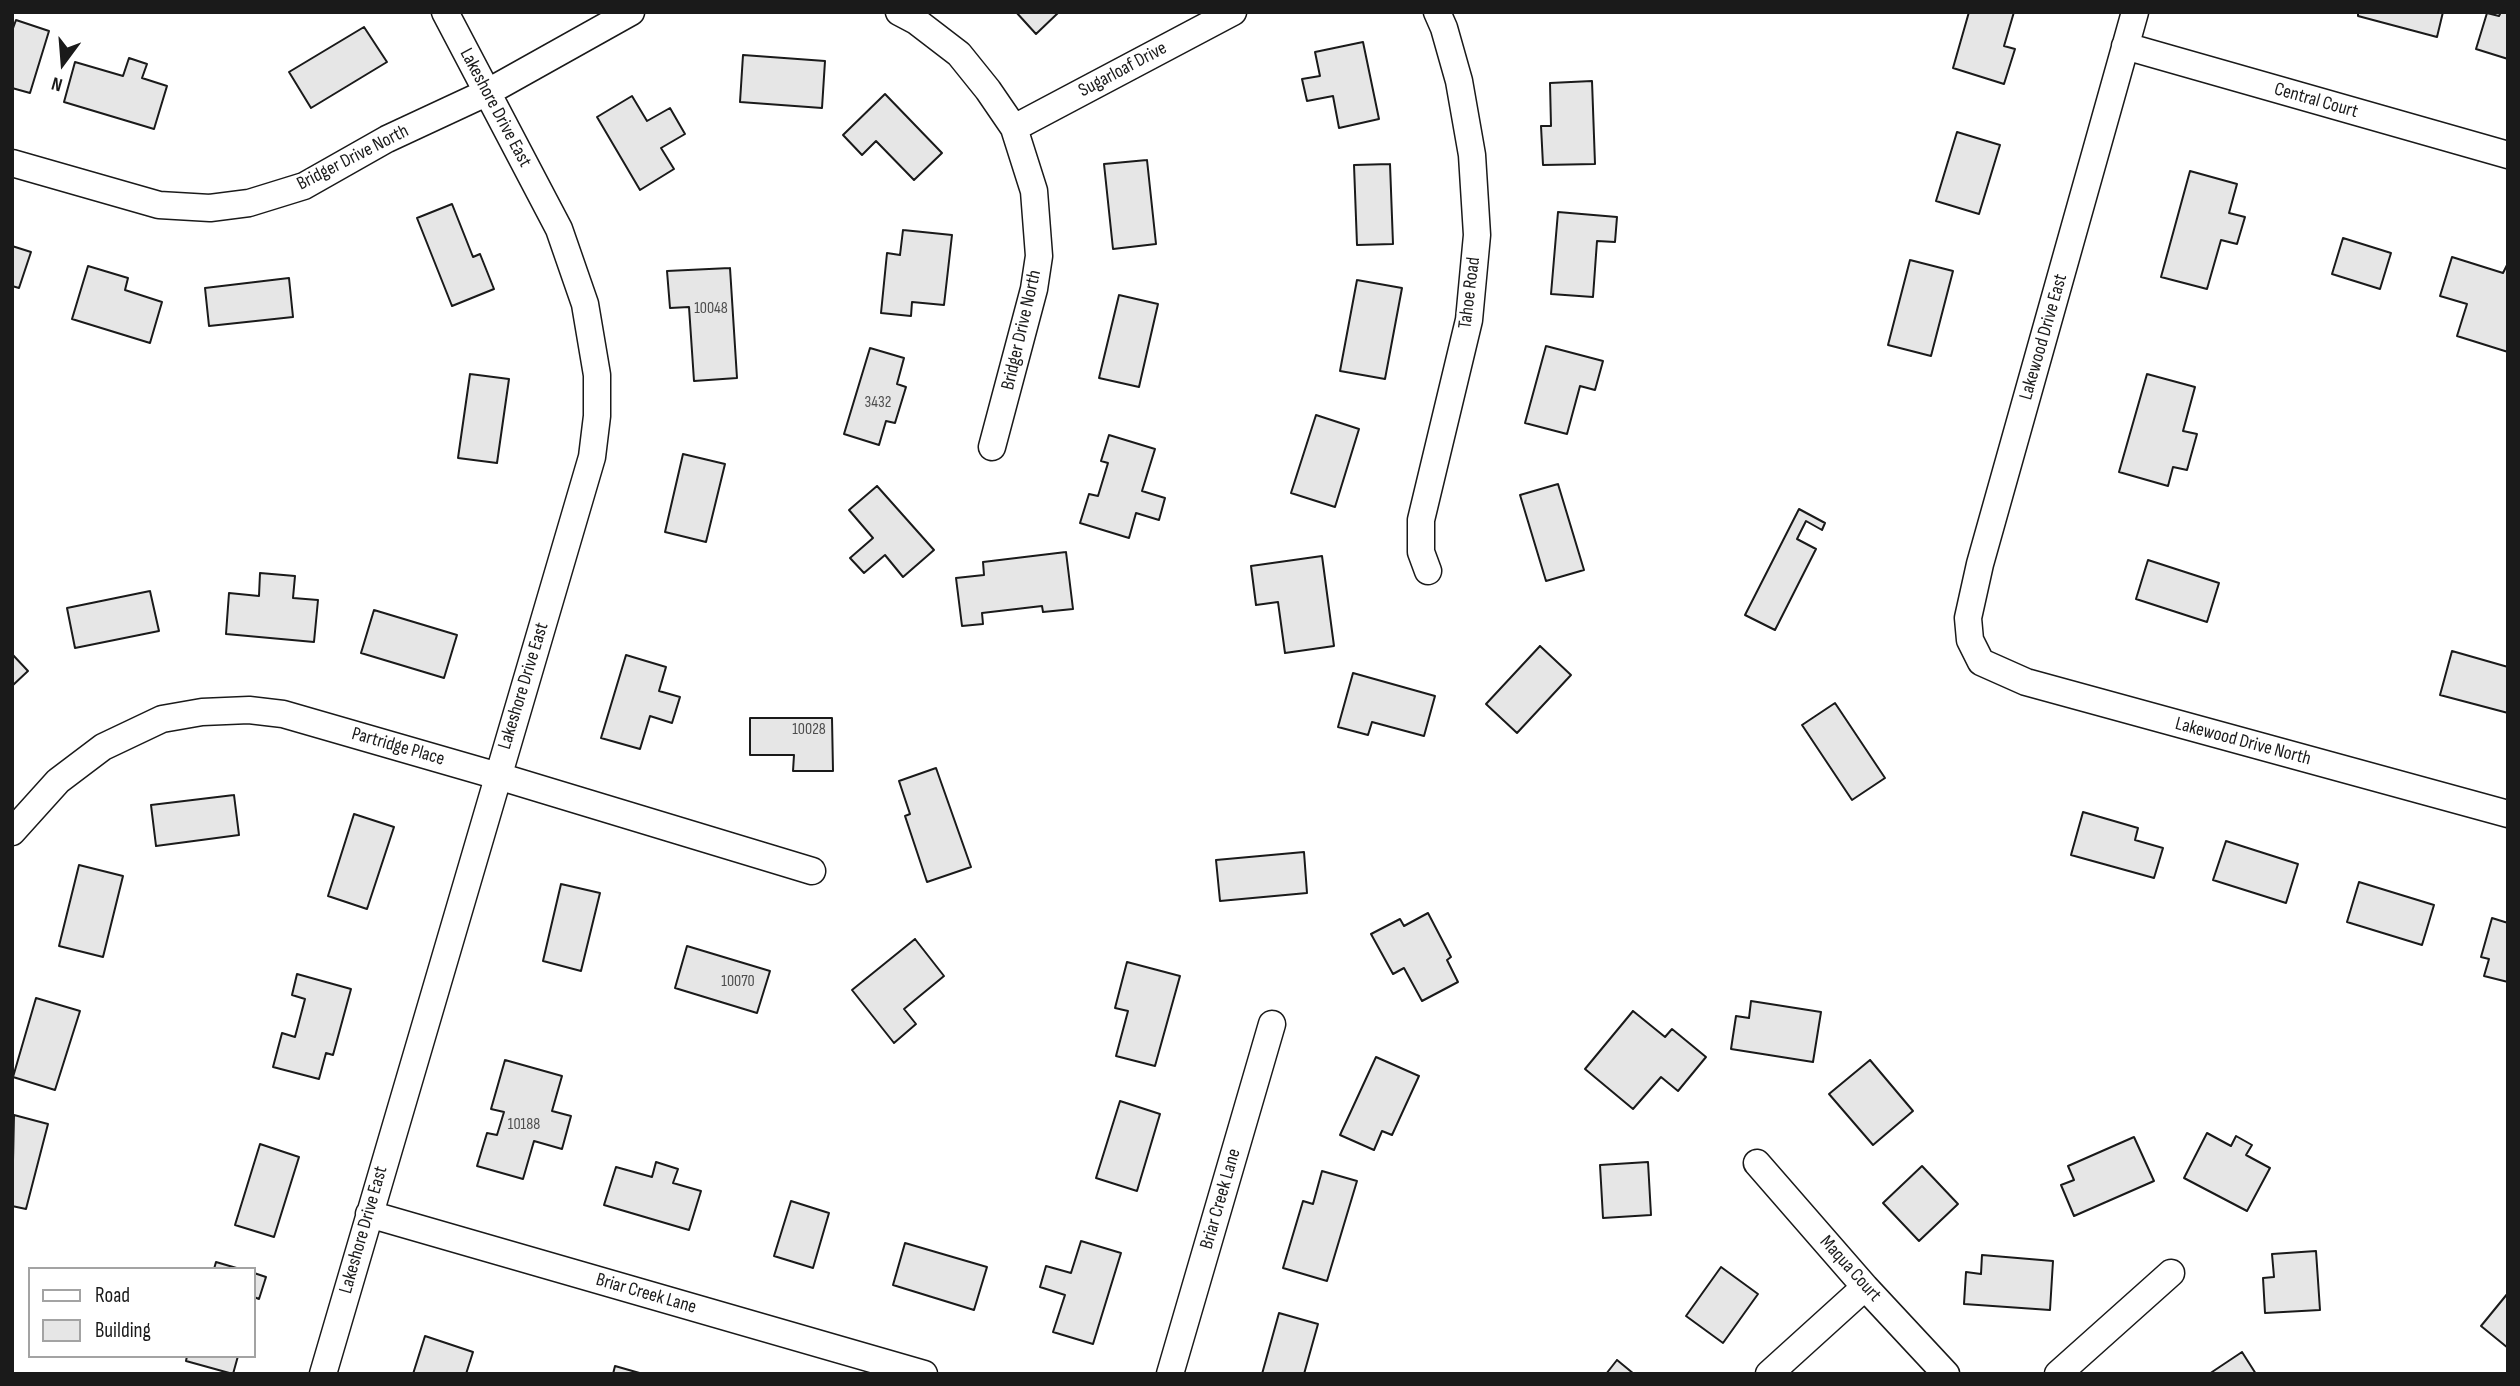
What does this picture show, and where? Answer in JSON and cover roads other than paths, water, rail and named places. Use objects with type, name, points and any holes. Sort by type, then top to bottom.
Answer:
[{"type":"street","name":"Lakeshore Drive East","points":[[323,1374],[592,457],[597,416],[597,375],[584,304],[559,229],[445,12]]},
{"type":"street","name":"Bridger Drive North","points":[[12,163],[159,205],[211,208],[249,204],[304,186],[387,139],[488,92],[631,12]]},
{"type":"street","name":"Bridger Drive North","points":[[899,12],[916,21],[959,54],[989,90],[1014,128],[1034,191],[1039,256],[1031,302],[992,447]]},
{"type":"street","name":"Sugarloaf Drive","points":[[1014,128],[1233,12]]},
{"type":"street","name":"Tahoe Road","points":[[1427,571],[1421,552],[1421,520],[1469,320],[1477,235],[1472,155],[1461,93],[1444,28],[1437,12]]},
{"type":"street","name":"Lakewood Drive East","points":[[1980,662],[1970,640],[1968,618],[1980,564],[2135,12]]},
{"type":"street","name":"Central Court","points":[[2125,46],[2508,155]]},
{"type":"street","name":"Lakewood Drive North","points":[[1980,662],[2026,682],[2508,814]]},
{"type":"street","name":"Partridge Place","points":[[12,832],[58,781],[103,747],[162,719],[202,712],[249,710],[283,714],[812,871]]},
{"type":"street","name":"Briar Creek Lane","points":[[1170,1374],[1272,1024]]},
{"type":"street","name":"Maqua Court","points":[[1757,1163],[1865,1287],[1946,1374]]},
{"type":"street","name":"Briar Creek Lane","points":[[369,1214],[924,1374]]},
{"type":"street","points":[[2058,1374],[2171,1273]]},
{"type":"street","points":[[1769,1374],[1865,1287]]}]
